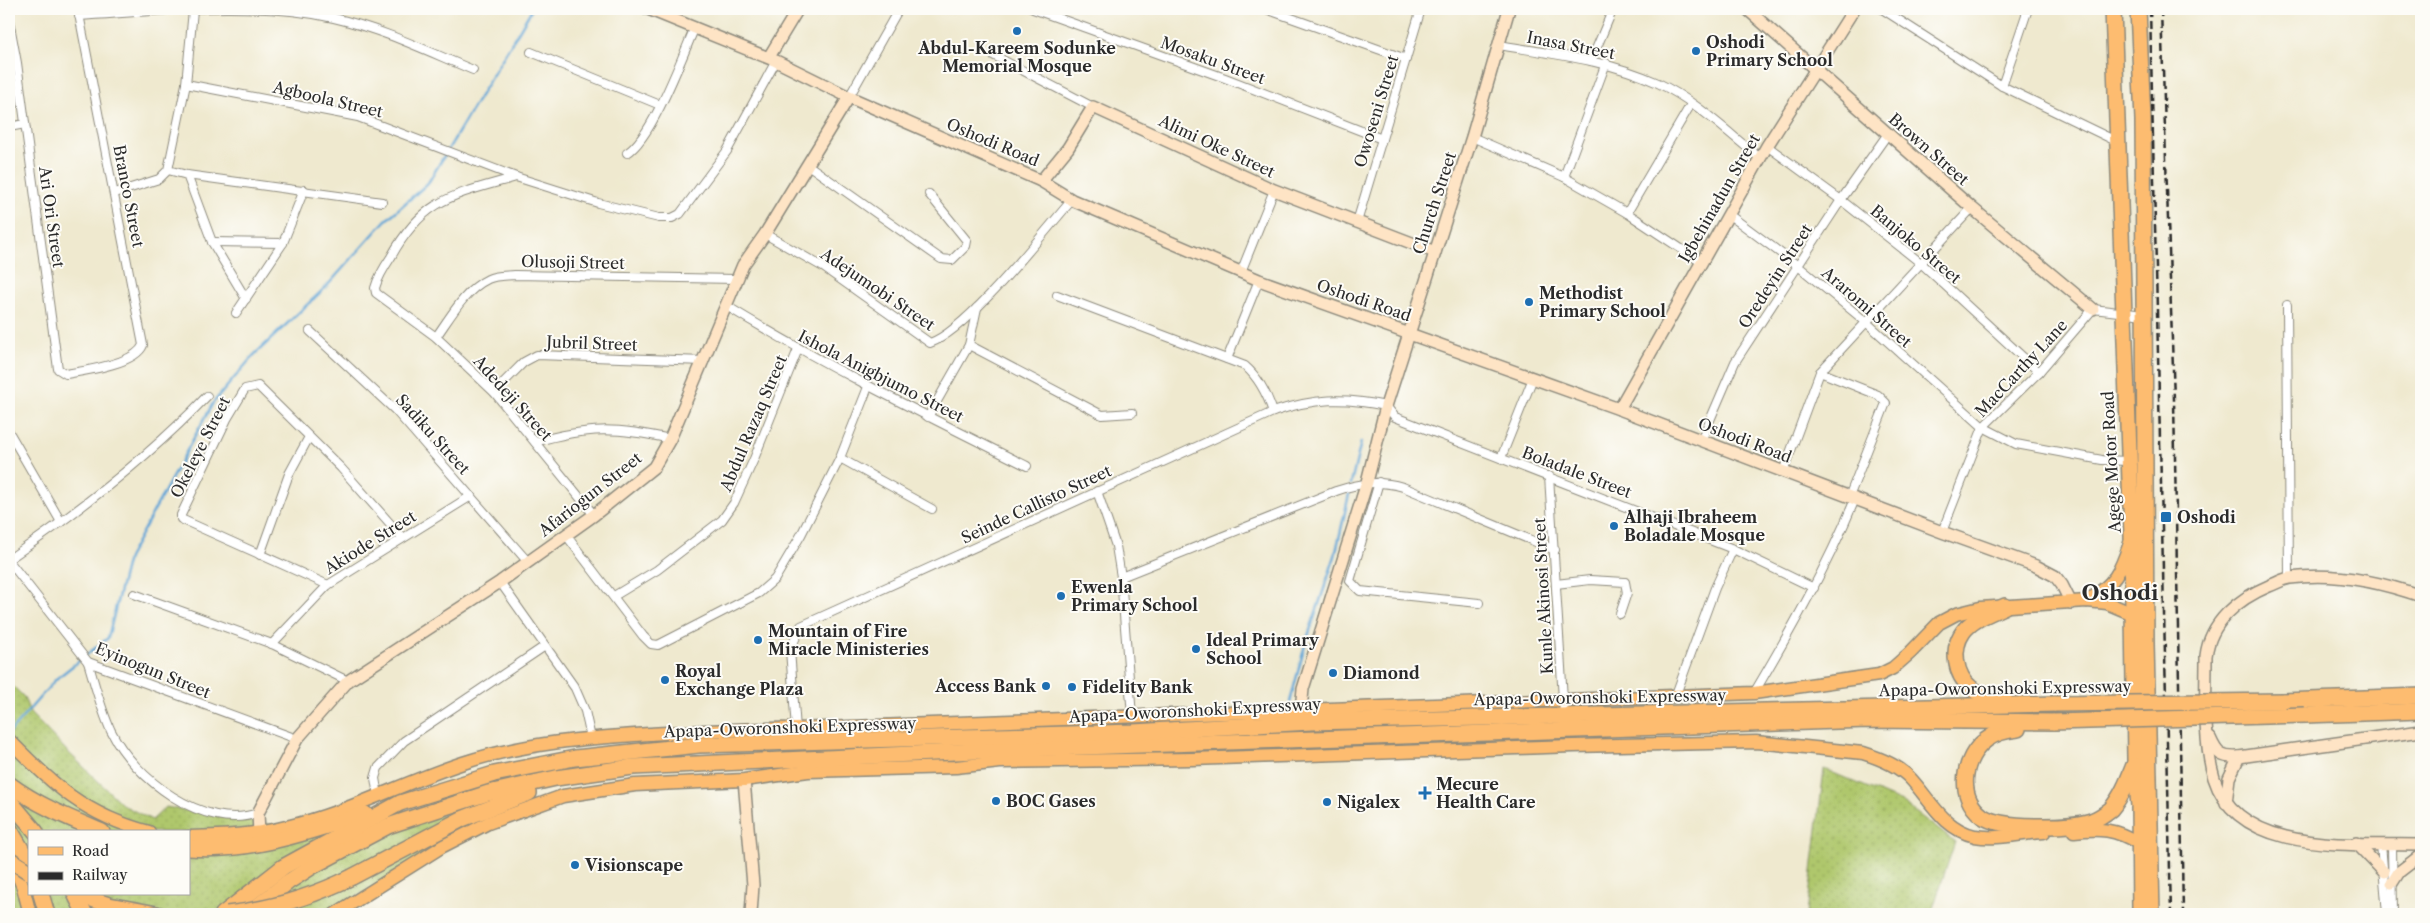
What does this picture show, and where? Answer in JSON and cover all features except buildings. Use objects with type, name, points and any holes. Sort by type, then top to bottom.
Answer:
[{"type":"highway","name":"Agege Motor Road","points":[[2114,9],[2132,536],[2135,761],[2139,806],[2140,914]]},
{"type":"highway","name":"Agege Motor Road","points":[[2138,9],[2143,120],[2146,643],[2152,914]]},
{"type":"highway","points":[[2005,606],[1972,623],[1963,631],[1956,653],[1958,670],[1967,684],[1996,697],[2055,704]]},
{"type":"highway","name":"Apapa-Oworonshoki Expressway","points":[[223,914],[290,863],[400,803],[494,774],[575,758],[699,746],[1134,732],[1564,708],[2282,701],[2421,696]]},
{"type":"highway","name":"Apapa-Oworonshoki Expressway","points":[[247,914],[288,882],[313,866],[388,826],[488,793],[556,778],[633,767],[999,756],[1858,720],[2054,722],[2421,711]]},
{"type":"highway","points":[[2054,722],[2002,731],[1983,743],[1965,772],[1967,794],[1982,816],[2011,825],[2074,824],[2092,821],[2110,810],[2119,797],[2135,761]]},
{"type":"highway","points":[[227,914],[279,905],[305,898],[352,877],[462,819],[510,799],[556,784],[633,767]]},
{"type":"highway","points":[[9,784],[32,800],[97,830]]},
{"type":"highway","points":[[9,800],[34,830]]},
{"type":"highway","points":[[190,848],[250,846],[321,829],[400,803]]},
{"type":"highway","points":[[9,828],[28,860]]},
{"type":"highway","points":[[9,859],[28,871]]},
{"type":"highway","points":[[42,896],[47,914]]},
{"type":"highway","points":[[77,896],[85,914]]},
{"type":"highway","points":[[82,896],[109,905],[157,914]]},
{"type":"main road","name":"Apapa-Oworonshoki Expressway","points":[[2087,601],[2104,591],[2114,582],[2121,570],[2132,536]]},
{"type":"main road","name":"Apapa-Oworonshoki Expressway","points":[[190,837],[259,832],[288,827],[378,796],[464,763],[523,747],[591,738],[740,728],[796,729],[1301,710],[1564,708],[1675,697],[1754,693],[1879,675],[1894,668],[1939,623],[1964,612],[2005,606],[2087,601],[2106,603],[2133,614]]},
{"type":"main road","points":[[10,741],[64,793],[92,812],[125,826],[141,830]]},
{"type":"main road","name":"Apapa-Oworonshoki Expressway","points":[[335,914],[450,842],[488,823],[563,796],[643,784],[744,780],[808,771],[956,767],[999,756],[1756,742],[1863,753],[1876,757],[1909,777],[1943,818],[1964,832],[1975,836],[1994,838],[2019,833],[2098,828],[2124,834],[2138,843]]},
{"type":"main road","points":[[9,855],[23,887],[30,914]]},
{"type":"street","name":"Oshodi Road","points":[[648,9],[772,59],[849,97],[1041,181],[1072,200],[1259,280],[1619,409],[2036,566],[2055,576],[2062,584],[2071,603]]},
{"type":"street","points":[[772,59],[798,9]]},
{"type":"street","name":"Mosaku Street","points":[[1033,9],[1225,78],[1382,139]]},
{"type":"street","points":[[1270,9],[1406,59]]},
{"type":"street","name":"Owoseni Street","points":[[1357,222],[1421,9]]},
{"type":"street","name":"Church Street","points":[[1301,710],[1303,689],[1373,482],[1386,406],[1472,137],[1509,9]]},
{"type":"street","points":[[1591,61],[1613,9]]},
{"type":"street","name":"Brown Street","points":[[1748,9],[1888,135],[2093,309]]},
{"type":"street","name":"Igbehinadun Street","points":[[1619,409],[1700,262],[1767,146],[1854,9]]},
{"type":"street","points":[[1882,9],[2002,86],[2118,142]]},
{"type":"street","points":[[2002,86],[2028,9]]},
{"type":"street","points":[[115,193],[158,179],[168,170],[186,84],[193,10]]},
{"type":"street","points":[[78,12],[269,10],[332,18],[384,33],[473,70]]},
{"type":"street","name":"Branco Street","points":[[78,12],[115,193],[143,345],[139,352],[105,367]]},
{"type":"street","points":[[849,97],[897,12]]},
{"type":"street","name":"Ari Ori Street","points":[[9,20],[58,369],[66,374],[105,367]]},
{"type":"street","points":[[627,153],[637,146],[660,105],[695,28]]},
{"type":"street","name":"Inasa Street","points":[[1498,45],[1606,63],[1659,84],[1692,104],[1760,158]]},
{"type":"street","points":[[531,52],[660,105]]},
{"type":"street","name":"Alimi Oke Street","points":[[993,55],[1093,107],[1274,190],[1435,252]]},
{"type":"street","name":"Agboola Street","points":[[186,84],[358,117],[516,177],[598,203],[659,218],[672,218],[680,214],[727,152],[772,59]]},
{"type":"street","points":[[1564,177],[1606,63]]},
{"type":"street","name":"Afariogun Street","points":[[258,813],[298,739],[348,681],[500,582],[594,515],[654,467],[670,439],[704,361],[742,265],[765,234],[849,97]]},
{"type":"street","points":[[1627,213],[1692,104]]},
{"type":"street","points":[[1041,181],[1068,148],[1093,107]]},
{"type":"street","points":[[9,127],[25,124]]},
{"type":"street","name":"Oredeyin Street","points":[[1701,441],[1735,362],[1841,200],[1888,135]]},
{"type":"street","points":[[1472,137],[1564,177],[1627,213],[1700,262]]},
{"type":"street","name":"Banjoko Street","points":[[1767,146],[1841,200],[1922,264],[2039,372]]},
{"type":"street","points":[[808,165],[941,259],[952,260],[966,246],[967,241],[929,194]]},
{"type":"street","points":[[168,170],[188,175],[382,202]]},
{"type":"street","points":[[188,175],[212,242],[246,299]]},
{"type":"street","name":"Adedeji Street","points":[[516,177],[444,199],[419,217],[400,241],[376,283],[376,293],[436,337],[494,392],[594,515]]},
{"type":"street","points":[[236,313],[283,243],[304,190]]},
{"type":"street","points":[[1241,272],[1274,190]]},
{"type":"street","name":"Adejumobi Street","points":[[765,234],[823,267],[905,323],[926,341],[933,342],[942,337],[977,308],[1072,200]]},
{"type":"street","points":[[1784,472],[1820,372],[1972,208]]},
{"type":"street","name":"Araromi Street","points":[[1728,214],[1798,266],[1866,322],[1983,427],[2016,444],[2102,460],[2128,460]]},
{"type":"street","points":[[212,242],[283,243]]},
{"type":"street","name":"Olusoji Street","points":[[436,337],[462,301],[473,289],[489,278],[515,275],[736,279]]},
{"type":"street","points":[[1227,359],[1259,280]]},
{"type":"street","points":[[1057,295],[1245,366],[1253,373],[1268,396],[1273,412]]},
{"type":"street","name":"Ishola Anigbjumo Street","points":[[725,305],[798,349],[868,387],[1027,466]]},
{"type":"street","points":[[2287,305],[2289,578]]},
{"type":"street","points":[[928,417],[969,345],[977,308]]},
{"type":"street","points":[[2093,309],[2123,311],[2134,316],[2144,316]]},
{"type":"street","name":"MacCarthy Lane","points":[[1942,532],[1983,427],[2039,372],[2093,309]]},
{"type":"street","name":"Sadiku Street","points":[[310,331],[395,410],[528,562]]},
{"type":"street","points":[[969,345],[1102,415],[1132,413]]},
{"type":"street","name":"Abdul Razaq Street","points":[[614,596],[657,570],[722,520],[734,503],[754,459],[798,349]]},
{"type":"street","name":"Jubril Street","points":[[494,392],[524,362],[537,354],[704,361]]},
{"type":"street","points":[[1754,693],[1814,588],[1836,545],[1886,403],[1878,395],[1820,372]]},
{"type":"street","points":[[1501,458],[1532,378]]},
{"type":"street","name":"Okeleye Street","points":[[328,585],[184,521],[181,515],[227,419],[245,389],[258,386],[309,437],[402,537]]},
{"type":"street","points":[[566,535],[643,636],[655,646],[760,593],[770,585],[801,535],[840,458],[868,387]]},
{"type":"street","points":[[9,560],[61,522],[165,438],[207,396]]},
{"type":"street","name":"Seinde Callisto Street","points":[[796,729],[790,650],[801,626],[1273,412],[1314,400],[1340,400],[1386,406]]},
{"type":"street","name":"Boladale Street","points":[[1386,406],[1396,417],[1733,549],[1814,588]]},
{"type":"street","points":[[535,442],[571,432],[605,429],[635,432],[670,439]]},
{"type":"street","points":[[9,432],[61,522]]},
{"type":"street","points":[[260,555],[289,474],[309,437]]},
{"type":"street","points":[[840,458],[932,509]]},
{"type":"street","name":"Kunle Akinosi Street","points":[[1549,476],[1564,708]]},
{"type":"street","points":[[1373,482],[1350,581],[1352,586],[1360,591],[1479,603]]},
{"type":"street","points":[[1121,577],[1351,486],[1373,482],[1402,487],[1555,550]]},
{"type":"street","points":[[1097,491],[1116,546],[1121,577],[1132,716]]},
{"type":"street","name":"Akiode Street","points":[[272,644],[328,585],[402,537],[471,496]]},
{"type":"street","points":[[1675,697],[1712,596],[1733,549]]},
{"type":"street","name":"Eyinogun Street","points":[[9,560],[88,662],[298,739]]},
{"type":"street","points":[[2421,596],[2386,584],[2289,578],[2252,593],[2241,601],[2220,621],[2213,633],[2206,656],[2208,749],[2215,779],[2226,803],[2259,828],[2281,837],[2311,842],[2421,845]]},
{"type":"street","points":[[1556,584],[1590,580],[1624,582],[1627,593],[1620,614]]},
{"type":"street","points":[[500,582],[575,688],[585,711],[591,738]]},
{"type":"street","points":[[134,594],[272,644],[348,681]]},
{"type":"street","points":[[378,796],[375,778],[378,768],[404,742],[545,646]]},
{"type":"street","points":[[88,662],[112,732],[126,755],[153,782],[177,801],[191,808],[227,815],[242,816],[258,813],[259,832]]},
{"type":"street","points":[[2208,731],[2218,752],[2225,758],[2421,731]]},
{"type":"street","points":[[2226,803],[2229,778],[2239,757]]},
{"type":"street","points":[[744,780],[753,885],[752,914]]},
{"type":"street","points":[[2356,843],[2384,872]]},
{"type":"street","points":[[2386,844],[2384,872],[2387,914]]},
{"type":"street","points":[[2386,844],[2392,883],[2393,914]]},
{"type":"street","points":[[2392,883],[2399,872],[2421,855]]},
{"type":"green space","points":[[9,682],[24,697],[30,713],[67,751],[123,805],[152,820],[166,807],[328,834],[455,813],[479,828],[326,914],[9,914]]},
{"type":"green space","points":[[1824,769],[1902,802],[1955,842],[1931,914],[1807,914]]},
{"type":"waterway","points":[[9,733],[56,679],[108,638],[128,558],[213,403],[253,356],[327,286],[385,221],[428,183],[532,9]]},
{"type":"waterway","points":[[1351,484],[1361,442]]},
{"type":"waterway","points":[[1290,702],[1305,645],[1335,556],[1350,490]]},
{"type":"railway","points":[[2150,9],[2171,914]]},
{"type":"railway","points":[[2161,9],[2174,400],[2183,914]]},
{"type":"place","name":"Abdul-Kareem Sodunke Memorial Mosque","points":[[1017,31]]},
{"type":"place","name":"Oshodi Primary School","points":[[1696,51]]},
{"type":"place","name":"Methodist Primary School","points":[[1529,302]]},
{"type":"place","name":"Oshodi","points":[[2166,517]]},
{"type":"place","name":"Alhaji Ibraheem Boladale Mosque","points":[[1614,526]]},
{"type":"place","name":"Ewenla Primary School","points":[[1061,596]]},
{"type":"place","name":"Mountain of Fire Miracle Ministeries","points":[[758,640]]},
{"type":"place","name":"Ideal Primary School","points":[[1196,649]]},
{"type":"place","name":"Diamond","points":[[1333,673]]},
{"type":"place","name":"Royal Exchange Plaza","points":[[665,680]]},
{"type":"place","name":"Access Bank","points":[[1046,686]]},
{"type":"place","name":"Fidelity Bank","points":[[1072,687]]},
{"type":"place","name":"Mecure Health Care","points":[[1425,793]]},
{"type":"place","name":"BOC Gases","points":[[996,801]]},
{"type":"place","name":"Nigalex","points":[[1327,802]]},
{"type":"place","name":"Visionscape","points":[[575,865]]},
{"type":"district","name":"Oshodi","points":[[2120,592]]}]
